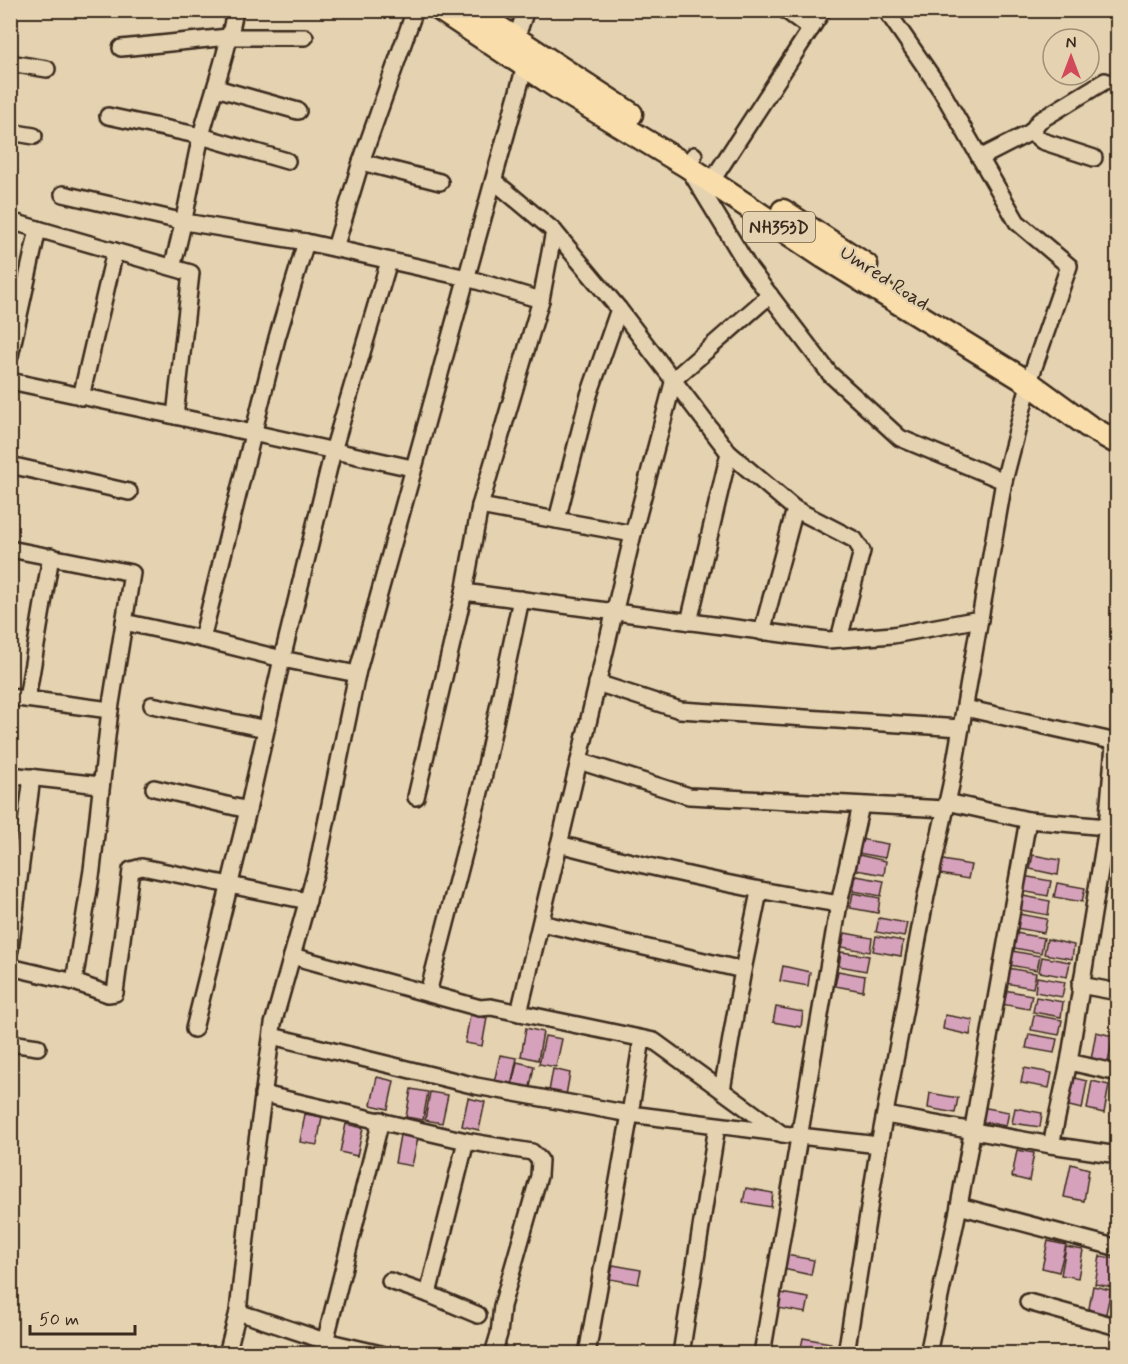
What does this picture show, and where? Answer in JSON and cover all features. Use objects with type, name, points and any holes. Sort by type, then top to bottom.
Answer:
[{"type":"highway","name":"NH353D","points":[[441,10],[525,66],[716,176],[824,257],[1030,378],[1118,425]]},
{"type":"highway","name":"NH353D","points":[[472,10],[690,160]]},
{"type":"highway","name":"NH353D","points":[[1030,378],[1088,426],[1118,443]]},
{"type":"street","points":[[172,267],[185,222],[201,136],[231,37],[235,10]]},
{"type":"street","points":[[335,248],[361,162],[415,10]]},
{"type":"street","points":[[516,39],[526,10]]},
{"type":"street","points":[[785,10],[811,29]]},
{"type":"street","points":[[716,176],[823,10]]},
{"type":"street","points":[[846,1353],[879,1145],[926,896],[947,805],[1004,481],[1030,378],[1069,266],[1017,222],[941,90],[886,10]]},
{"type":"street","points":[[121,48],[231,37],[306,37]]},
{"type":"street","points":[[10,63],[47,69]]},
{"type":"street","points":[[227,1353],[238,1312],[263,1094],[272,1036],[308,901],[357,674],[412,468],[525,66]]},
{"type":"street","points":[[980,158],[1031,132],[1039,121],[1105,81]]},
{"type":"street","points":[[216,88],[298,111]]},
{"type":"street","points":[[108,117],[201,136],[287,161]]},
{"type":"street","points":[[10,132],[34,136]]},
{"type":"street","points":[[1031,132],[1042,141],[1094,158]]},
{"type":"street","points":[[690,160],[749,268],[830,374],[900,438],[1004,481]]},
{"type":"street","points":[[361,162],[440,182]]},
{"type":"street","points":[[494,181],[554,231],[619,309],[729,453],[795,509],[855,540],[862,551],[839,639]]},
{"type":"street","points":[[63,194],[185,222],[335,248],[467,278],[541,300]]},
{"type":"street","points":[[10,221],[191,273],[175,416]]},
{"type":"street","points":[[10,356],[38,229]]},
{"type":"street","points":[[416,797],[464,592],[480,507],[541,300],[554,231]]},
{"type":"street","points":[[202,639],[255,434],[277,338],[306,242]]},
{"type":"street","points":[[81,397],[115,251]]},
{"type":"street","points":[[194,1029],[333,450],[389,261]]},
{"type":"street","points":[[519,1013],[633,534],[674,379],[770,295]]},
{"type":"street","points":[[557,520],[588,394],[619,309]]},
{"type":"street","points":[[10,381],[412,468]]},
{"type":"street","points":[[689,622],[729,453]]},
{"type":"street","points":[[10,465],[129,492]]},
{"type":"street","points":[[480,507],[633,534]]},
{"type":"street","points":[[762,632],[795,509]]},
{"type":"street","points":[[10,549],[132,573],[110,710],[92,870],[74,982]]},
{"type":"street","points":[[27,699],[51,556]]},
{"type":"street","points":[[464,592],[762,632],[839,639],[893,635],[980,619]]},
{"type":"street","points":[[428,993],[482,784],[521,599]]},
{"type":"street","points":[[124,622],[357,674]]},
{"type":"street","points":[[597,683],[680,710],[961,728]]},
{"type":"street","points":[[10,697],[110,710]]},
{"type":"street","points":[[152,705],[266,729]]},
{"type":"street","points":[[965,708],[1112,741],[1114,745],[1107,827],[1069,1062],[1051,1145]]},
{"type":"street","points":[[579,761],[689,796],[861,805],[947,805],[1028,820],[1107,827]]},
{"type":"street","points":[[10,775],[100,785]]},
{"type":"street","points":[[10,950],[32,777]]},
{"type":"street","points":[[154,788],[248,810]]},
{"type":"street","points":[[762,1353],[839,904],[861,805]]},
{"type":"street","points":[[928,1353],[959,1206],[1028,820]]},
{"type":"street","points":[[559,844],[759,892],[839,904]]},
{"type":"street","points":[[10,967],[74,982],[108,994],[115,993],[131,870],[142,867],[308,901]]},
{"type":"street","points":[[722,1090],[759,892]]},
{"type":"street","points":[[541,923],[743,970]]},
{"type":"street","points":[[292,956],[480,1008],[491,1007],[654,1041],[782,1134]]},
{"type":"street","points":[[1080,985],[1118,992]]},
{"type":"street","points":[[272,1036],[476,1086],[630,1114],[879,1145]]},
{"type":"street","points":[[586,1353],[642,1039]]},
{"type":"street","points":[[10,1043],[38,1047]]},
{"type":"street","points":[[1069,1062],[1118,1073]]},
{"type":"street","points":[[263,1094],[466,1141],[532,1152],[540,1160],[539,1176],[502,1306],[499,1334],[493,1353]]},
{"type":"street","points":[[886,1115],[1118,1155]]},
{"type":"street","points":[[324,1347],[381,1120]]},
{"type":"street","points":[[681,1353],[717,1126]]},
{"type":"street","points":[[428,1294],[466,1141]]},
{"type":"street","points":[[959,1206],[1118,1248]]},
{"type":"street","points":[[390,1281],[478,1315]]},
{"type":"street","points":[[1028,1302],[1118,1327]]},
{"type":"street","points":[[238,1312],[324,1347],[371,1352]]},
{"type":"building","points":[[860,839],[888,844],[885,858],[858,853]]},
{"type":"building","points":[[859,855],[886,861],[884,875],[856,870]]},
{"type":"building","points":[[1033,855],[1060,860],[1058,875],[1030,869]]},
{"type":"building","points":[[943,860],[971,865],[968,879],[940,874]]},
{"type":"building","points":[[856,876],[884,881],[881,896],[853,891]]},
{"type":"building","points":[[1023,876],[1051,881],[1048,896],[1021,891]]},
{"type":"building","points":[[1057,883],[1085,888],[1082,902],[1054,897]]},
{"type":"building","points":[[853,893],[880,898],[878,913],[850,908]]},
{"type":"building","points":[[1023,896],[1050,901],[1048,915],[1020,910]]},
{"type":"building","points":[[1019,914],[1047,919],[1044,933],[1016,928]]},
{"type":"building","points":[[879,918],[907,923],[904,937],[876,932]]},
{"type":"building","points":[[845,933],[872,938],[870,952],[842,947]]},
{"type":"building","points":[[1016,933],[1044,938],[1041,953],[1014,948]]},
{"type":"building","points":[[876,936],[903,941],[901,956],[873,951]]},
{"type":"building","points":[[1047,939],[1074,945],[1072,959],[1044,954]]},
{"type":"building","points":[[1012,951],[1040,956],[1037,970],[1009,965]]},
{"type":"building","points":[[841,952],[869,956],[866,971],[839,966]]},
{"type":"building","points":[[1042,957],[1070,962],[1067,977],[1039,972]]},
{"type":"building","points":[[783,966],[810,972],[808,986],[780,981]]},
{"type":"building","points":[[1008,968],[1036,973],[1033,988],[1005,983]]},
{"type":"building","points":[[838,971],[865,976],[863,991],[835,986]]},
{"type":"building","points":[[1037,977],[1065,982],[1062,997],[1035,992]]},
{"type":"building","points":[[1004,990],[1032,995],[1029,1009],[1001,1004]]},
{"type":"building","points":[[1036,997],[1063,1002],[1061,1017],[1033,1012]]},
{"type":"building","points":[[776,1007],[803,1012],[801,1027],[773,1022]]},
{"type":"building","points":[[470,1015],[487,1018],[482,1046],[465,1043]]},
{"type":"building","points":[[945,1015],[973,1020],[970,1035],[943,1029]]},
{"type":"building","points":[[1034,1015],[1062,1020],[1059,1035],[1031,1030]]},
{"type":"building","points":[[526,1028],[543,1032],[538,1060],[521,1056]]},
{"type":"building","points":[[1096,1032],[1113,1036],[1108,1063],[1091,1060]]},
{"type":"building","points":[[1029,1034],[1057,1039],[1054,1053],[1026,1048]]},
{"type":"building","points":[[545,1036],[562,1039],[556,1067],[539,1064]]},
{"type":"building","points":[[500,1055],[517,1058],[511,1086],[494,1083]]},
{"type":"building","points":[[517,1062],[534,1066],[529,1093],[511,1090]]},
{"type":"building","points":[[1024,1068],[1052,1073],[1049,1088],[1021,1083]]},
{"type":"building","points":[[553,1069],[570,1073],[565,1101],[548,1097]]},
{"type":"building","points":[[377,1077],[394,1081],[388,1109],[371,1105]]},
{"type":"building","points":[[1070,1077],[1087,1081],[1082,1109],[1065,1105]]},
{"type":"building","points":[[1092,1081],[1109,1085],[1104,1113],[1087,1109]]},
{"type":"building","points":[[411,1089],[428,1092],[423,1120],[406,1117]]},
{"type":"building","points":[[430,1092],[448,1095],[442,1123],[425,1120]]},
{"type":"building","points":[[930,1093],[958,1098],[955,1113],[928,1108]]},
{"type":"building","points":[[468,1098],[485,1102],[479,1130],[462,1126]]},
{"type":"building","points":[[981,1107],[1009,1112],[1006,1126],[979,1121]]},
{"type":"building","points":[[1015,1108],[1042,1113],[1040,1127],[1012,1123]]},
{"type":"building","points":[[305,1114],[322,1117],[317,1145],[300,1142]]},
{"type":"building","points":[[346,1124],[363,1128],[357,1156],[340,1152]]},
{"type":"building","points":[[400,1135],[418,1138],[412,1166],[395,1163]]},
{"type":"building","points":[[1017,1150],[1034,1153],[1029,1181],[1012,1177]]},
{"type":"building","points":[[1071,1164],[1089,1169],[1084,1201],[1064,1197]]},
{"type":"building","points":[[746,1188],[773,1193],[771,1207],[743,1202]]},
{"type":"building","points":[[1048,1241],[1066,1245],[1059,1272],[1042,1268]]},
{"type":"building","points":[[1066,1247],[1083,1250],[1078,1278],[1061,1275]]},
{"type":"building","points":[[786,1255],[814,1260],[811,1275],[783,1269]]},
{"type":"building","points":[[1100,1256],[1117,1259],[1112,1287],[1095,1284]]},
{"type":"building","points":[[613,1265],[641,1270],[638,1284],[610,1279]]},
{"type":"building","points":[[1093,1286],[1111,1290],[1105,1318],[1088,1314]]},
{"type":"building","points":[[781,1293],[809,1298],[806,1313],[778,1308]]},
{"type":"building","points":[[803,1338],[831,1343],[829,1354],[800,1353]]}]
